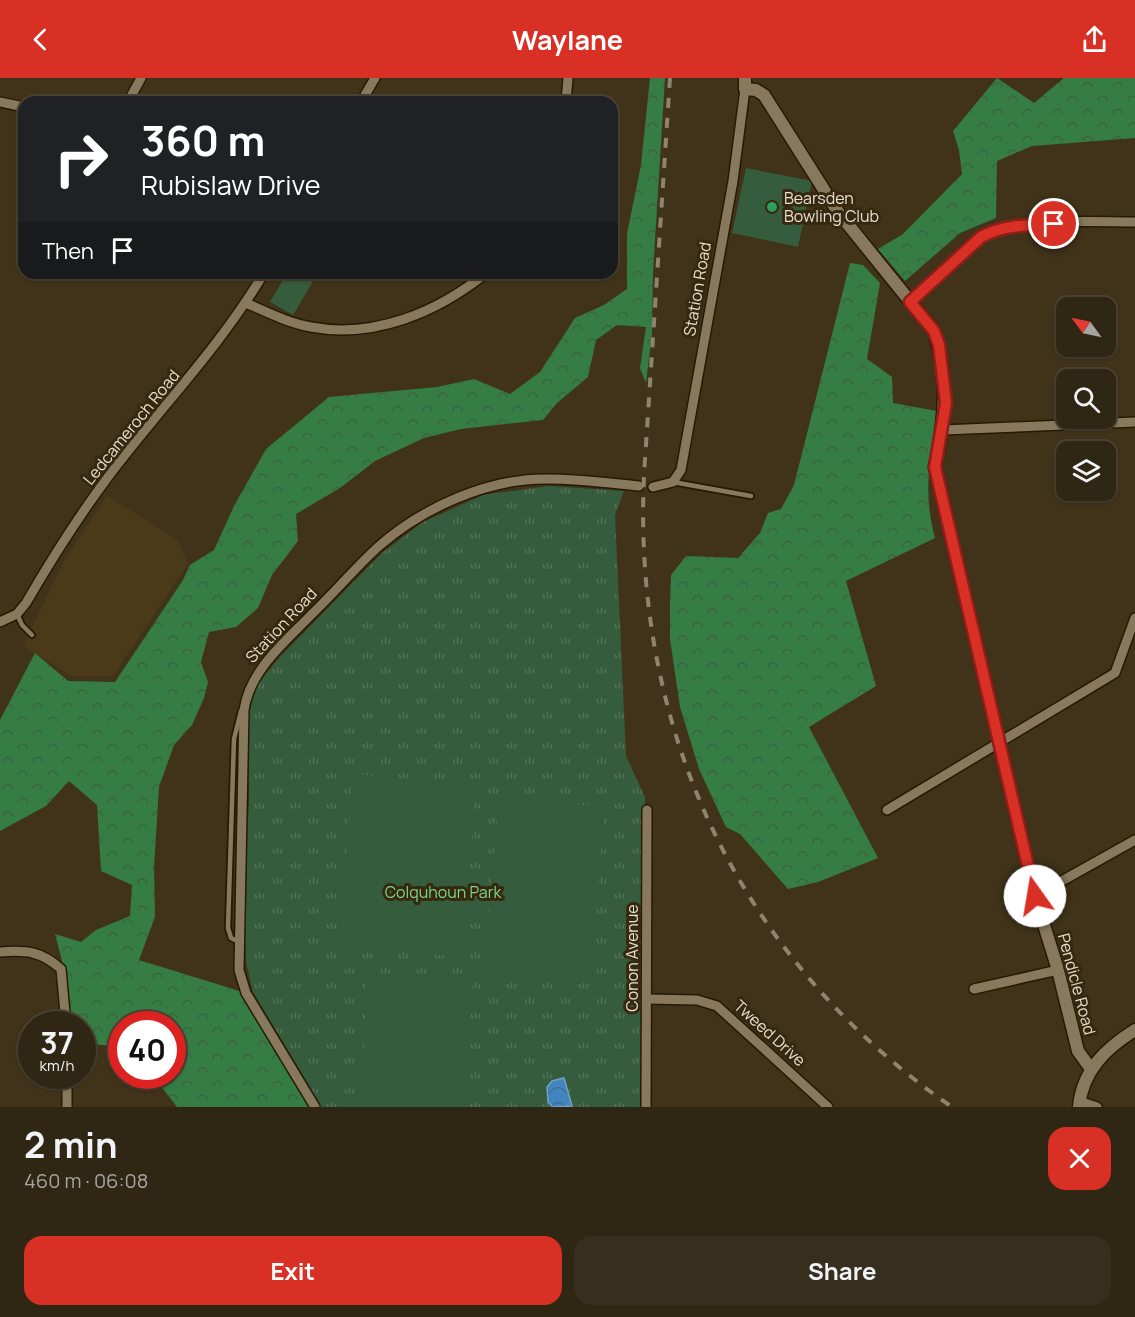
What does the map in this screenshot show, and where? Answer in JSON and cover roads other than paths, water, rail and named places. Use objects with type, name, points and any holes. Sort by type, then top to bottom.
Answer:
[{"type":"street","points":[[131,96],[141,78]]},
{"type":"street","points":[[364,96],[375,78]]},
{"type":"street","points":[[566,96],[568,78]]},
{"type":"street","name":"Pendicle Road","points":[[745,83],[764,95],[838,212],[934,331],[939,345],[946,403],[935,467],[1035,896],[1058,970],[1078,1051],[1091,1069]]},
{"type":"street","name":"Station Road","points":[[673,482],[681,470],[732,181],[745,83]]},
{"type":"street","points":[[0,102],[18,106]]},
{"type":"street","points":[[910,302],[981,237],[991,232],[1015,226],[1135,222]]},
{"type":"street","name":"Ledcameroch Road","points":[[17,614],[108,477],[196,370],[246,303],[260,279]]},
{"type":"street","points":[[246,303],[310,327],[347,330],[373,327],[419,314],[446,302],[478,279]]},
{"type":"street","points":[[943,430],[1135,422]]},
{"type":"street","name":"Station Road","points":[[315,1107],[246,993],[239,970],[246,699],[250,686],[268,659],[378,547],[420,516],[481,489],[518,482],[546,479],[639,486]]},
{"type":"street","points":[[653,487],[673,482]]},
{"type":"street","points":[[0,621],[17,614]]},
{"type":"street","points":[[886,810],[1115,673],[1135,618]]},
{"type":"street","name":"Conon Avenue","points":[[646,1107],[647,810]]},
{"type":"street","points":[[1035,896],[1135,840]]},
{"type":"street","points":[[0,952],[37,952],[48,957],[61,969],[65,1011]]},
{"type":"street","points":[[975,988],[1058,970]]},
{"type":"street","name":"Tweed Drive","points":[[647,999],[697,1000],[717,1006],[828,1107]]},
{"type":"street","points":[[1097,1107],[1079,1104],[1091,1069],[1102,1055],[1135,1030]]},
{"type":"street","points":[[67,1089],[68,1107]]},
{"type":"lane","points":[[673,482],[751,496]]},
{"type":"lane","points":[[17,614],[22,625],[32,635]]},
{"type":"water","points":[[564,1078],[572,1106],[553,1107],[548,1102],[547,1087],[552,1081]]},
{"type":"railway","points":[[670,78],[644,475],[645,570],[657,661],[680,749],[714,832],[758,910],[813,983],[877,1048],[952,1107]]},
{"type":"place","name":"Bearsden Bowling Club","points":[[772,207]]},
{"type":"park label","name":"Colquhoun Park","points":[[443,892]]}]
